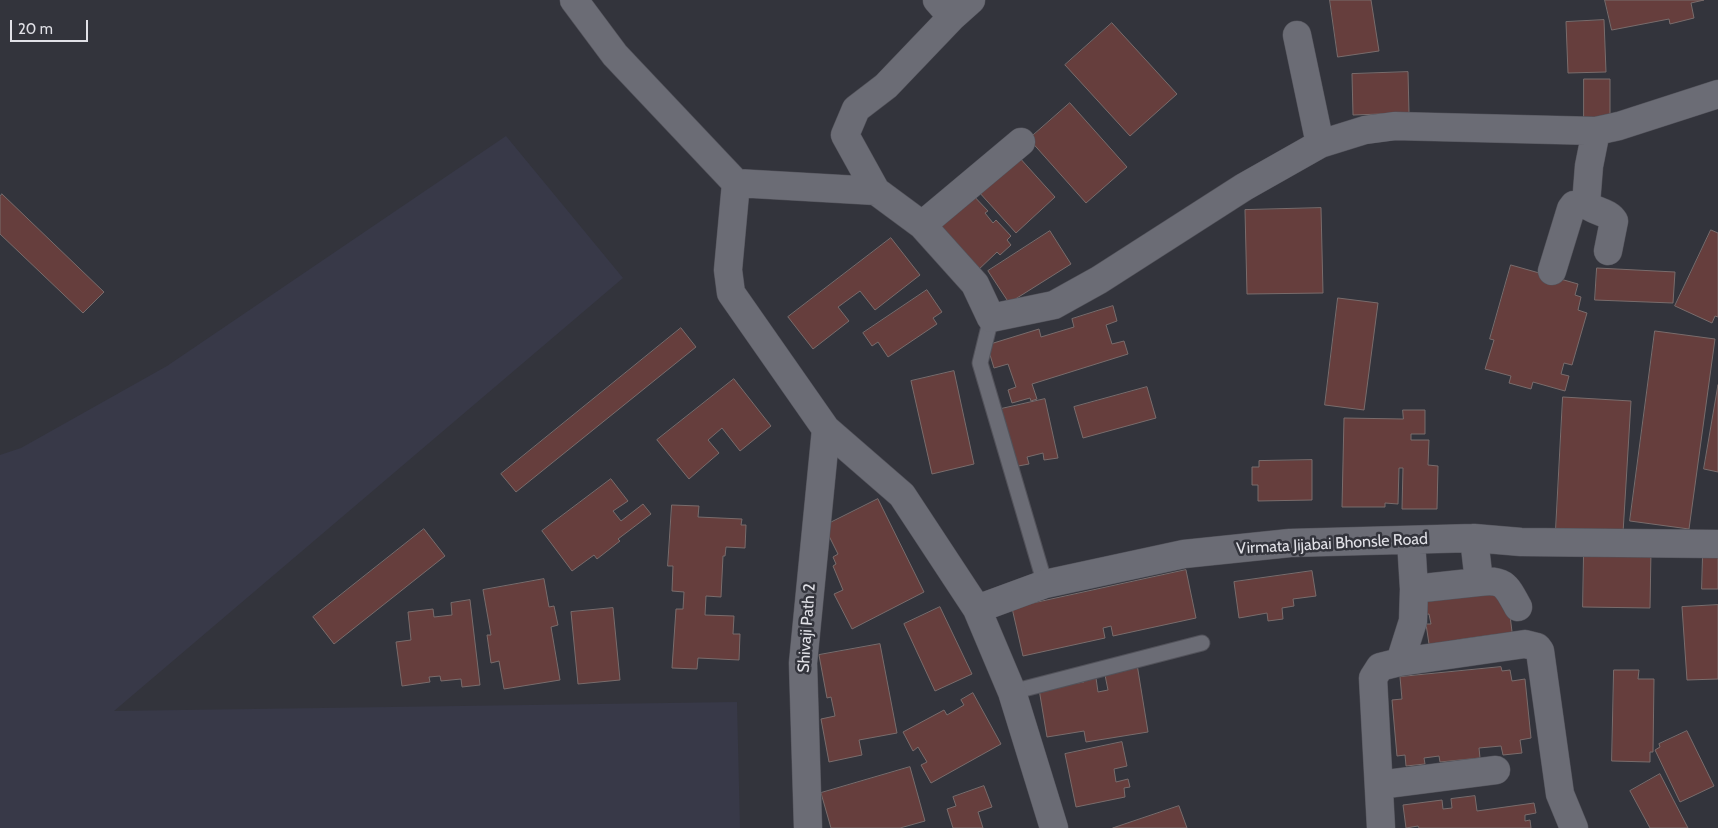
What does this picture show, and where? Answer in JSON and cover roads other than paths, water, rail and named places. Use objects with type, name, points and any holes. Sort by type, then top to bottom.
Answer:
[{"type":"street","points":[[574,0],[615,55],[736,183],[876,191]]},
{"type":"street","points":[[953,6],[886,86],[856,109],[846,135],[876,191],[922,225],[975,284],[991,318],[1054,305],[1099,280],[1244,187],[1320,144],[1365,130],[1395,126],[1596,130],[1619,126],[1718,94]]},
{"type":"street","points":[[1296,35],[1320,144]]},
{"type":"street","points":[[1596,130],[1589,166],[1586,204],[1591,209],[1611,216],[1614,221],[1608,251]]},
{"type":"street","points":[[922,225],[1021,142]]},
{"type":"street","points":[[736,183],[728,270],[731,294],[826,429],[902,495],[977,609],[1012,692],[1054,828]]},
{"type":"street","points":[[1552,271],[1571,209],[1574,205],[1586,204]]},
{"type":"street","name":"Shivaji Path 2","points":[[808,828],[803,663],[826,429]]},
{"type":"street","points":[[1474,538],[1479,582]]},
{"type":"street","name":"Virmata Jijabai Bhonsle Road","points":[[977,609],[1045,584],[1184,554],[1290,542],[1474,538],[1521,542],[1718,544]]},
{"type":"street","points":[[1400,662],[1413,621],[1414,589],[1411,540]]},
{"type":"street","points":[[1414,589],[1494,580],[1507,586],[1518,607]]},
{"type":"street","points":[[1382,828],[1373,678],[1380,666],[1525,644],[1537,647],[1540,651],[1560,794],[1574,828]]},
{"type":"street","points":[[1379,785],[1496,770]]},
{"type":"lane","points":[[991,318],[980,363],[1045,584]]},
{"type":"lane","points":[[1012,692],[1202,643]]}]
